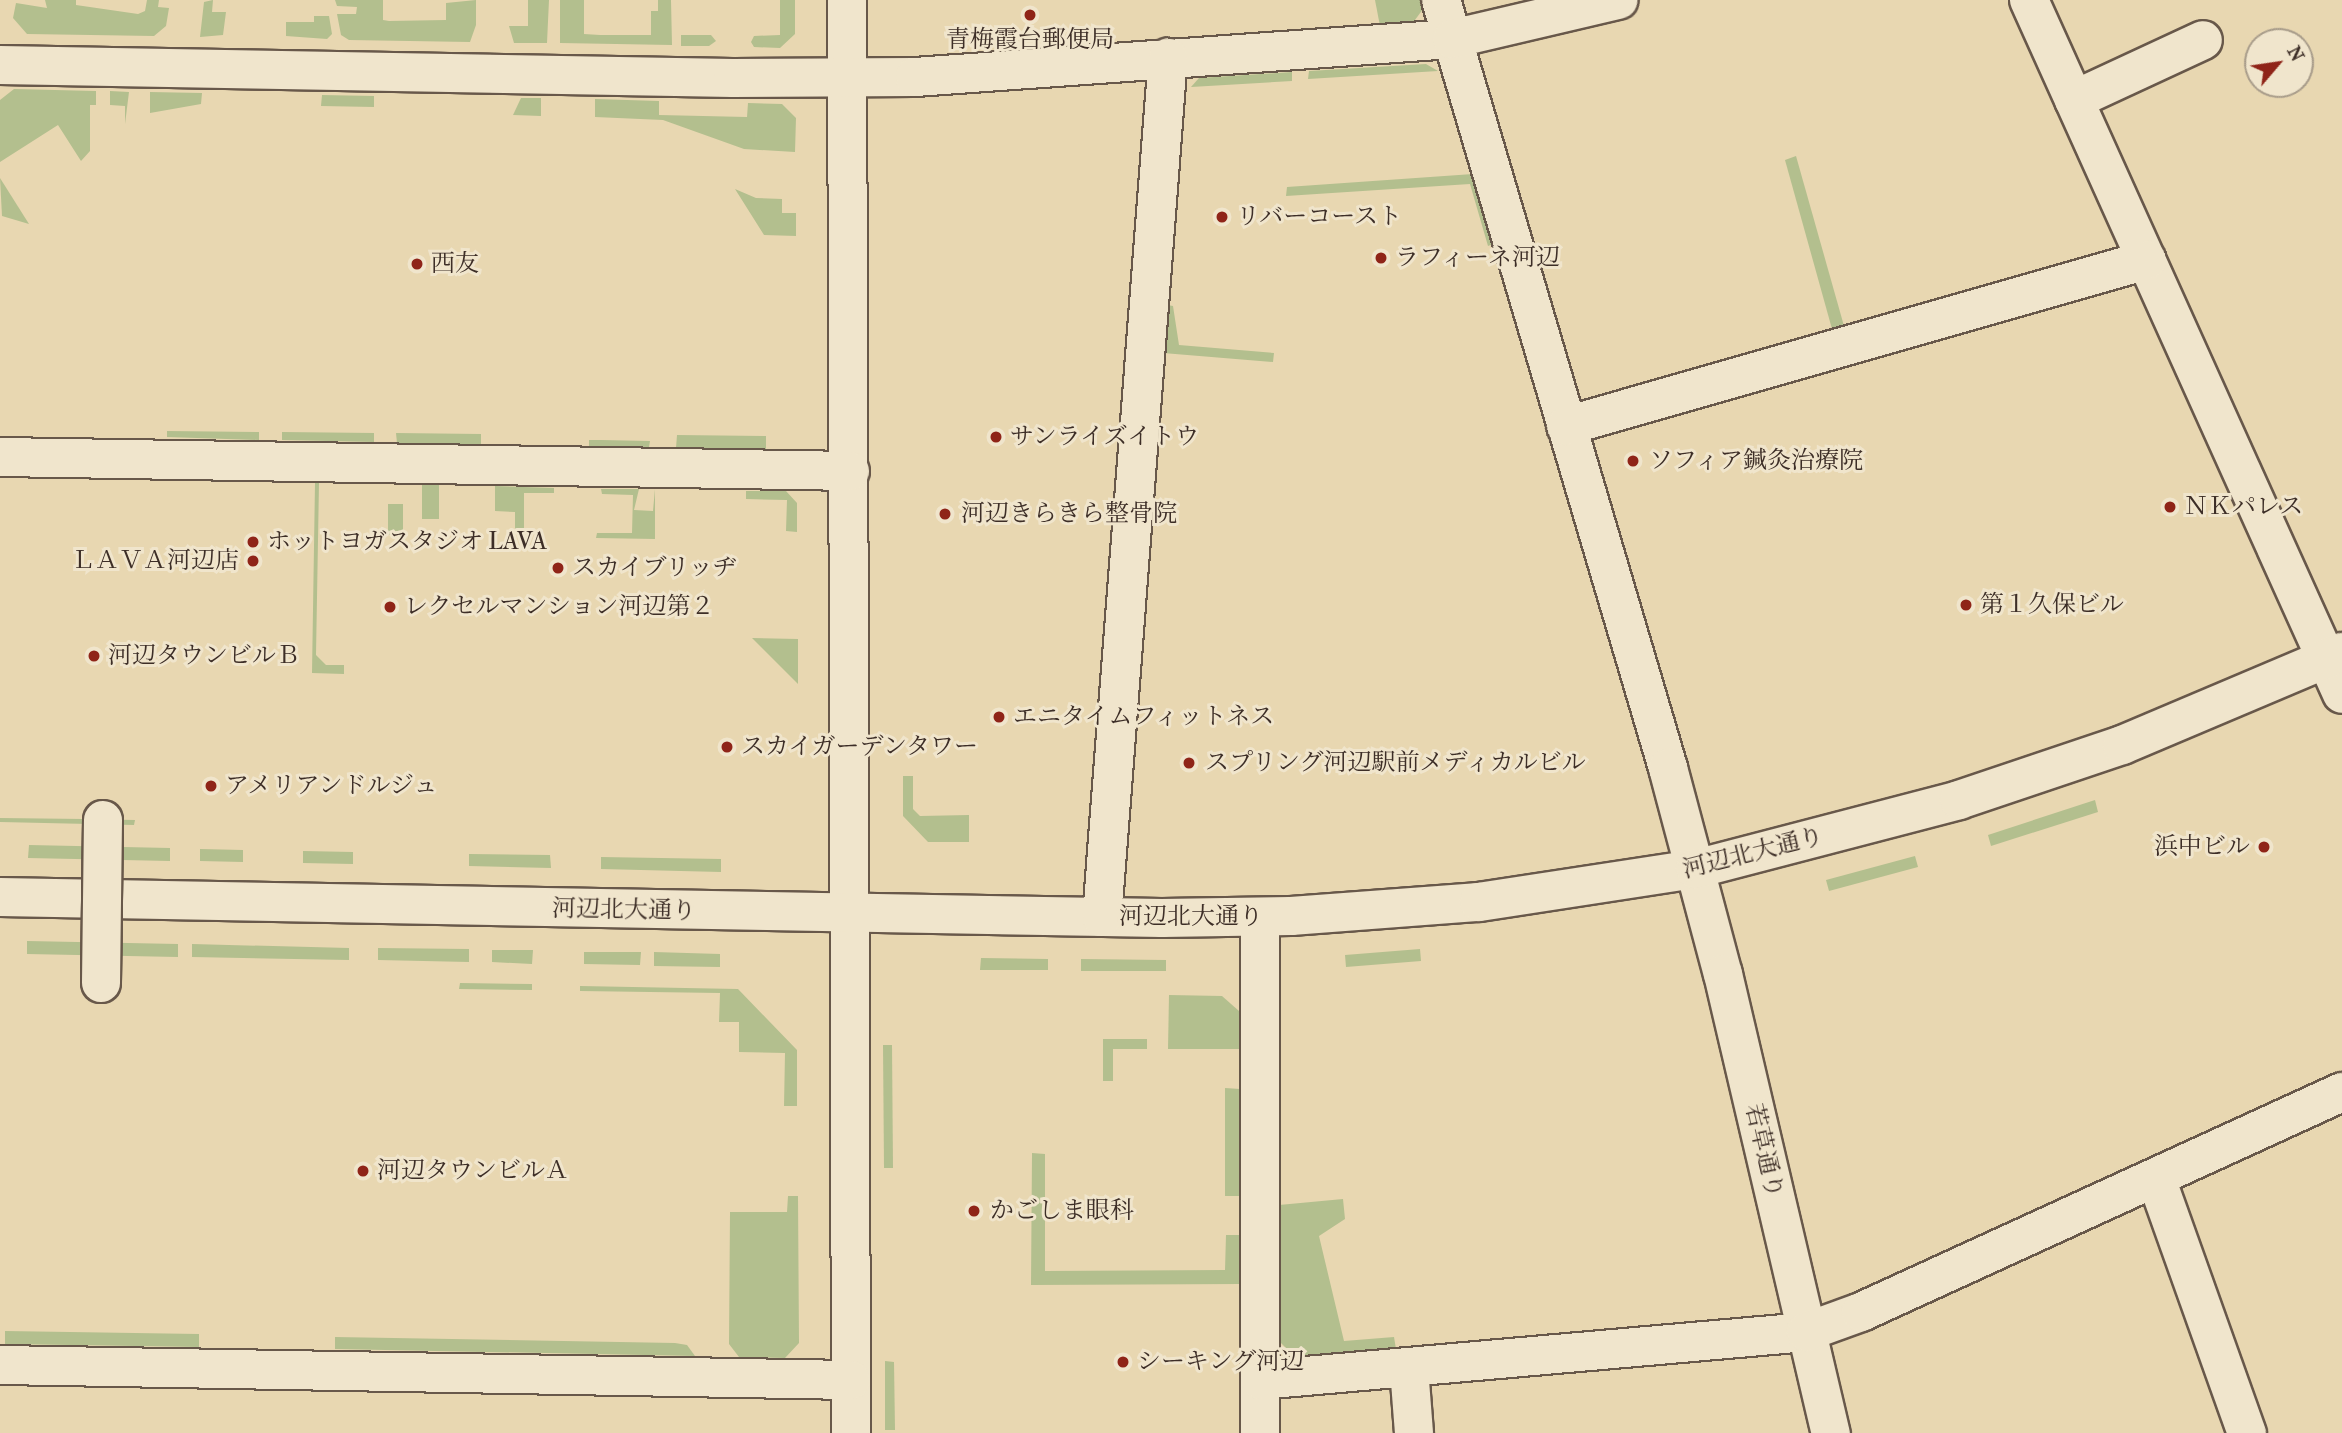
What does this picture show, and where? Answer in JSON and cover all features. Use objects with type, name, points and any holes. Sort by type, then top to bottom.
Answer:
[{"type":"street","points":[[846,0],[850,471],[851,1433]]},
{"type":"street","name":"若草通り","points":[[1441,0],[1695,869],[1723,974],[1831,1433]]},
{"type":"street","points":[[0,65],[848,79],[1452,39],[1618,0]]},
{"type":"street","points":[[2029,0],[2147,260],[2334,656],[2342,694]]},
{"type":"street","points":[[2074,100],[2203,40]]},
{"type":"street","points":[[1101,917],[1168,58]]},
{"type":"street","points":[[1566,426],[2147,260]]},
{"type":"street","points":[[0,457],[850,471]]},
{"type":"street","name":"河辺北大通り","points":[[0,897],[1101,917],[1260,917],[1479,902],[1695,869],[2024,780],[2122,745],[2334,656]]},
{"type":"street","points":[[101,983],[103,820]]},
{"type":"street","points":[[1260,917],[1260,1433]]},
{"type":"street","points":[[1260,1380],[1806,1332],[2156,1178],[2342,1092]]},
{"type":"street","points":[[2156,1178],[2247,1433]]},
{"type":"street","points":[[0,1365],[851,1380]]},
{"type":"street","points":[[1409,1368],[1415,1433]]},
{"type":"green space","points":[[45,0],[76,0],[76,5],[138,14],[145,11],[147,0],[159,0],[158,7],[169,8],[166,26],[154,36],[27,34],[13,18],[16,3],[47,8]]},
{"type":"green space","points":[[213,0],[212,12],[226,12],[223,35],[200,37],[204,2]]},
{"type":"green space","points":[[335,0],[383,0],[383,20],[389,21],[446,20],[446,3],[476,0],[476,25],[470,42],[349,40],[341,35],[337,14],[356,14],[357,7],[337,6]]},
{"type":"green space","points":[[528,0],[549,0],[547,43],[514,43],[509,26],[528,26]]},
{"type":"green space","points":[[560,0],[584,0],[584,34],[651,35],[651,11],[658,11],[658,0],[671,0],[672,45],[560,43]]},
{"type":"green space","points":[[780,0],[795,0],[795,34],[780,48],[754,47],[751,42],[754,36],[780,35]]},
{"type":"green space","points":[[1375,0],[1424,0],[1426,5],[1412,24],[1380,26]]},
{"type":"green space","points":[[314,16],[329,16],[332,34],[327,39],[286,36],[286,22],[314,22]]},
{"type":"green space","points":[[681,35],[711,35],[716,41],[709,46],[681,46]]},
{"type":"green space","points":[[1426,64],[1438,71],[1308,79],[1309,71]]},
{"type":"green space","points":[[1292,72],[1292,81],[1191,87],[1199,78]]},
{"type":"green space","points":[[14,89],[96,91],[96,105],[90,105],[90,151],[81,161],[58,125],[0,162],[0,100]]},
{"type":"green space","points":[[110,91],[129,92],[125,124],[125,106],[110,105]]},
{"type":"green space","points":[[150,92],[202,93],[201,104],[150,113]]},
{"type":"green space","points":[[322,95],[374,96],[374,107],[321,106]]},
{"type":"green space","points":[[521,98],[541,98],[541,116],[513,115]]},
{"type":"green space","points":[[595,99],[659,101],[659,115],[747,117],[748,103],[782,104],[796,118],[795,152],[744,149],[663,120],[595,117]]},
{"type":"green space","points":[[1796,156],[1844,326],[1832,329],[1785,160]]},
{"type":"green space","points":[[1473,174],[1493,244],[1488,246],[1470,184],[1286,196],[1287,187]]},
{"type":"green space","points":[[0,178],[29,224],[2,216]]},
{"type":"green space","points":[[735,189],[756,198],[782,199],[782,213],[796,213],[796,236],[764,235]]},
{"type":"green space","points":[[1167,305],[1173,306],[1179,345],[1274,353],[1273,362],[1163,353]]},
{"type":"green space","points":[[167,431],[259,432],[259,440],[167,437]]},
{"type":"green space","points":[[282,432],[374,433],[374,442],[282,440]]},
{"type":"green space","points":[[396,433],[481,434],[481,445],[397,443]]},
{"type":"green space","points":[[677,435],[766,436],[766,449],[676,448]]},
{"type":"green space","points":[[589,440],[650,441],[649,447],[589,446]]},
{"type":"green space","points":[[315,483],[319,483],[316,655],[326,665],[344,665],[344,674],[312,673]]},
{"type":"green space","points":[[422,485],[439,485],[439,519],[422,519]]},
{"type":"green space","points":[[495,486],[554,488],[554,493],[524,493],[524,531],[515,531],[515,512],[495,511]]},
{"type":"green space","points":[[601,489],[639,489],[634,510],[653,511],[655,489],[655,539],[596,538],[597,533],[632,533],[633,495],[602,494]]},
{"type":"green space","points":[[746,491],[786,491],[797,503],[797,532],[786,531],[787,500],[746,499]]},
{"type":"green space","points":[[388,504],[403,504],[403,535],[388,535]]},
{"type":"green space","points":[[752,638],[798,639],[798,684]]},
{"type":"green space","points":[[903,776],[913,776],[913,809],[920,816],[969,815],[969,842],[928,842],[903,816]]},
{"type":"green space","points":[[2095,800],[2098,812],[1991,846],[1988,835]]},
{"type":"green space","points":[[0,818],[135,820],[134,825],[0,822]]},
{"type":"green space","points":[[29,845],[170,848],[170,861],[28,858]]},
{"type":"green space","points":[[200,849],[243,850],[243,862],[200,861]]},
{"type":"green space","points":[[303,851],[353,852],[353,864],[303,863]]},
{"type":"green space","points":[[469,854],[550,855],[551,868],[469,866]]},
{"type":"green space","points":[[1915,856],[1918,867],[1829,891],[1826,880]]},
{"type":"green space","points":[[601,857],[721,859],[721,872],[601,869]]},
{"type":"green space","points":[[27,941],[178,944],[178,957],[27,954]]},
{"type":"green space","points":[[192,944],[349,948],[349,960],[192,957]]},
{"type":"green space","points":[[378,948],[469,949],[469,962],[378,960]]},
{"type":"green space","points":[[1420,949],[1421,961],[1346,967],[1345,955]]},
{"type":"green space","points":[[492,950],[533,950],[532,964],[492,962]]},
{"type":"green space","points":[[584,952],[641,952],[640,965],[584,964]]},
{"type":"green space","points":[[654,952],[720,954],[720,967],[654,966]]},
{"type":"green space","points":[[981,958],[1048,959],[1048,970],[980,970]]},
{"type":"green space","points":[[1081,959],[1166,960],[1166,971],[1081,971]]},
{"type":"green space","points":[[460,983],[532,984],[532,990],[459,989]]},
{"type":"green space","points":[[580,986],[738,989],[797,1050],[797,1106],[784,1106],[785,1053],[739,1052],[739,1022],[719,1022],[720,993],[580,991]]},
{"type":"green space","points":[[1169,995],[1222,996],[1239,1011],[1239,1049],[1168,1049]]},
{"type":"green space","points":[[1103,1039],[1147,1039],[1147,1049],[1113,1049],[1113,1081],[1103,1081]]},
{"type":"green space","points":[[883,1045],[892,1045],[893,1168],[884,1168]]},
{"type":"green space","points":[[1225,1088],[1240,1089],[1240,1196],[1225,1196]]},
{"type":"green space","points":[[1032,1153],[1045,1154],[1045,1271],[1225,1270],[1226,1235],[1240,1235],[1240,1284],[1031,1285]]},
{"type":"green space","points":[[788,1196],[798,1196],[799,1343],[785,1358],[739,1357],[729,1344],[730,1212],[787,1212]]},
{"type":"green space","points":[[1343,1199],[1345,1219],[1319,1236],[1344,1341],[1394,1337],[1396,1349],[1295,1357],[1280,1342],[1279,1205]]},
{"type":"green space","points":[[5,1331],[199,1334],[199,1347],[5,1344]]},
{"type":"green space","points":[[335,1337],[675,1343],[687,1345],[695,1356],[335,1349]]},
{"type":"green space","points":[[885,1361],[894,1362],[895,1430],[885,1430]]},
{"type":"place","name":"青梅霞台郵便局","points":[[1030,15]]},
{"type":"place","name":"リバーコースト","points":[[1222,217]]},
{"type":"place","name":"ラフィーネ河辺","points":[[1381,258]]},
{"type":"place","name":"西友","points":[[417,264]]},
{"type":"place","name":"サンライズイトウ","points":[[996,437]]},
{"type":"place","name":"ソフィア鍼灸治療院","points":[[1633,461]]},
{"type":"place","name":"ＮＫパレス","points":[[2170,507]]},
{"type":"place","name":"河辺きらきら整骨院","points":[[945,514]]},
{"type":"place","name":"ホットヨガスタジオ LAVA","points":[[253,542]]},
{"type":"place","name":"ＬＡＶＡ河辺店","points":[[253,561]]},
{"type":"place","name":"スカイブリッヂ","points":[[558,568]]},
{"type":"place","name":"第１久保ビル","points":[[1966,605]]},
{"type":"place","name":"レクセルマンション河辺第２","points":[[390,607]]},
{"type":"place","name":"河辺タウンビルＢ","points":[[94,656]]},
{"type":"place","name":"エニタイムフィットネス","points":[[999,717]]},
{"type":"place","name":"スカイガーデンタワー","points":[[727,747]]},
{"type":"place","name":"スプリング河辺駅前メディカルビル","points":[[1189,763]]},
{"type":"place","name":"アメリアンドルジュ","points":[[211,786]]},
{"type":"place","name":"浜中ビル","points":[[2264,847]]},
{"type":"place","name":"河辺タウンビルＡ","points":[[363,1171]]},
{"type":"place","name":"かごしま眼科","points":[[974,1211]]},
{"type":"place","name":"シーキング河辺","points":[[1123,1362]]}]
